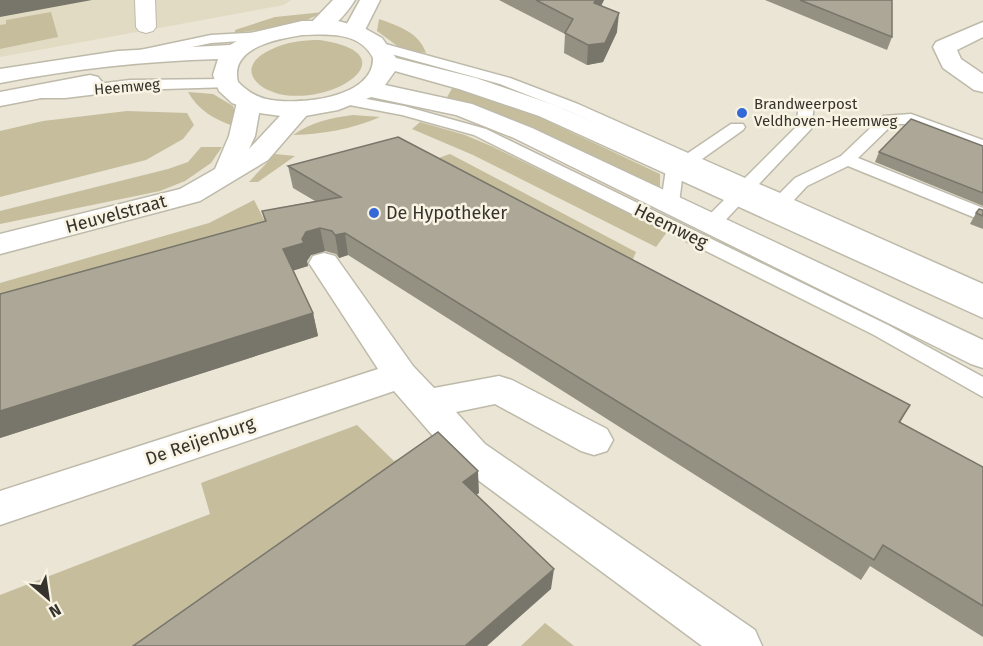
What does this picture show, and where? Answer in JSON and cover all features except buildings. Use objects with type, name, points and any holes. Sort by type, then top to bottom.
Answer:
[{"type":"main road","points":[[317,27],[345,0]]},
{"type":"main road","points":[[354,31],[370,0]]},
{"type":"main road","points":[[382,54],[381,76],[356,94],[301,108],[268,107],[249,102],[234,94],[229,69],[252,41],[264,36],[317,27],[354,31],[382,54],[488,88],[680,164],[777,207],[983,307]]},
{"type":"main road","points":[[983,29],[944,47],[951,63],[983,85]]},
{"type":"main road","name":"Heemweg","points":[[0,76],[39,68],[133,56],[229,69]]},
{"type":"main road","name":"Heemweg","points":[[0,99],[131,74],[229,69]]},
{"type":"main road","name":"Heemweg","points":[[356,94],[463,110],[523,133],[983,355]]},
{"type":"main road","points":[[227,173],[242,136],[249,102]]},
{"type":"main road","name":"Heuvelstraat","points":[[0,244],[190,195],[259,154],[301,108]]},
{"type":"main road","points":[[324,263],[414,389],[472,456],[739,646]]},
{"type":"main road","name":"De Reijenburg","points":[[0,508],[414,389],[500,390],[594,440]]},
{"type":"street","points":[[144,0],[146,27]]},
{"type":"lane","name":"Heemweg","points":[[133,56],[211,39],[264,36]]},
{"type":"lane","name":"Heemweg","points":[[356,94],[480,132],[881,330],[983,388]]},
{"type":"lane","points":[[712,223],[803,129],[806,105]]},
{"type":"lane","points":[[983,146],[912,119],[889,119],[847,160],[801,182],[777,207],[983,292]]},
{"type":"lane","points":[[670,203],[680,164],[716,143],[737,127]]},
{"type":"lane","points":[[847,160],[983,215]]},
{"type":"shaded area","points":[[0,0],[291,0],[284,5],[0,57]]},
{"type":"shaded area","points":[[51,12],[58,37],[0,49],[0,25],[6,24],[6,20]]},
{"type":"shaded area","points":[[324,12],[296,25],[235,33],[235,30],[275,17]]},
{"type":"shaded area","points":[[379,19],[413,35],[426,53],[403,50],[377,31]]},
{"type":"shaded area","points":[[320,40],[346,46],[359,55],[362,65],[356,75],[343,85],[326,92],[284,95],[265,88],[253,77],[251,70],[253,64],[270,50],[295,42]]},
{"type":"shaded area","points":[[454,85],[505,101],[660,174],[660,190],[446,99]]},
{"type":"shaded area","points":[[188,92],[213,94],[233,106],[236,117],[233,126],[207,113]]},
{"type":"shaded area","points":[[127,111],[187,113],[194,125],[183,139],[146,160],[0,197],[0,131],[43,121]]},
{"type":"shaded area","points":[[353,115],[380,117],[338,130],[293,135],[322,121]]},
{"type":"shaded area","points":[[420,122],[465,135],[491,146],[667,232],[656,247],[473,155],[412,129]]},
{"type":"shaded area","points":[[201,147],[222,147],[211,163],[185,181],[160,191],[0,224],[0,211],[168,169],[188,162]]},
{"type":"shaded area","points":[[275,154],[295,156],[258,182],[249,182]]},
{"type":"shaded area","points":[[450,154],[636,252],[630,266],[430,161]]},
{"type":"shaded area","points":[[254,200],[271,233],[0,321],[0,283],[209,223]]},
{"type":"shaded area","points":[[357,425],[394,461],[408,455],[170,646],[0,646],[0,595],[210,514],[201,483]]},
{"type":"shaded area","points":[[545,623],[574,646],[521,646]]},
{"type":"place","name":"Brandweerpost Veldhoven-Heemweg","points":[[742,113]]},
{"type":"place","name":"De Hypotheker","points":[[374,213]]}]
